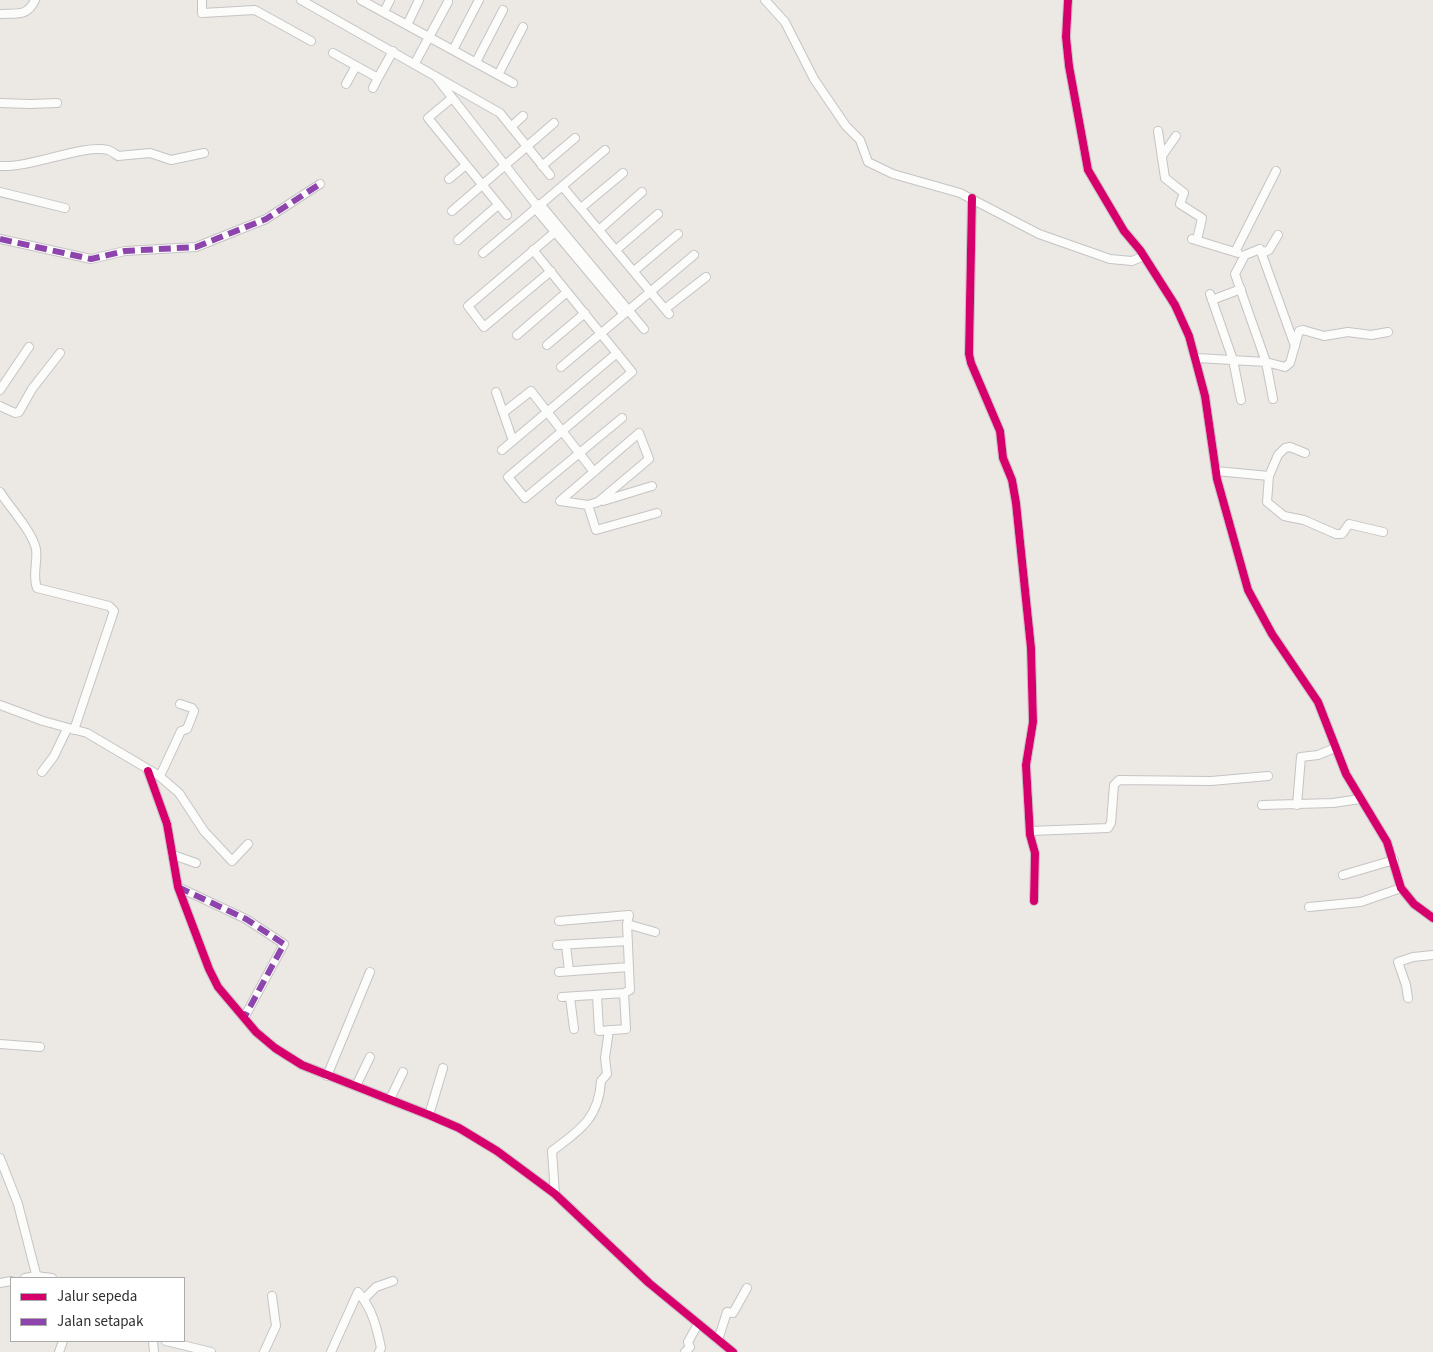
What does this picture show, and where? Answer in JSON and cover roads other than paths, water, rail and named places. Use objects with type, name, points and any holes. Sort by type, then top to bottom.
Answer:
[{"type":"street","points":[[0,14],[26,12],[32,8],[35,0]]},
{"type":"street","points":[[202,0],[202,13],[255,10],[310,41]]},
{"type":"street","points":[[301,0],[433,73],[500,113],[550,175]]},
{"type":"street","points":[[361,0],[513,82]]},
{"type":"street","points":[[384,12],[390,0]]},
{"type":"street","points":[[407,25],[420,0]]},
{"type":"street","points":[[453,50],[479,0]]},
{"type":"street","points":[[765,0],[785,22],[814,79],[846,126],[860,140],[868,162],[893,174],[972,198],[1039,234],[1110,259],[1132,261],[1144,256]]},
{"type":"street","points":[[1068,0],[1066,37],[1068,66],[1088,170],[1124,231],[1144,256],[1175,305],[1197,358],[1205,396],[1216,471],[1248,590],[1272,634],[1318,702],[1335,748],[1360,799],[1387,842],[1394,860],[1400,888],[1414,904],[1433,918]]},
{"type":"street","points":[[415,63],[448,2]]},
{"type":"street","points":[[476,62],[503,10]]},
{"type":"street","points":[[498,74],[523,27]]},
{"type":"street","points":[[373,88],[393,51]]},
{"type":"street","points":[[333,53],[378,78]]},
{"type":"street","points":[[346,84],[356,66]]},
{"type":"street","points":[[433,73],[537,206],[626,311]]},
{"type":"street","points":[[452,98],[428,118],[507,215]]},
{"type":"street","points":[[0,103],[57,102]]},
{"type":"street","points":[[511,127],[523,116]]},
{"type":"street","points":[[452,211],[554,123]]},
{"type":"street","points":[[1158,131],[1165,178],[1184,194],[1180,204],[1202,218],[1195,239],[1245,256]]},
{"type":"street","points":[[1162,156],[1176,136]]},
{"type":"street","points":[[542,166],[575,138]]},
{"type":"street","points":[[0,166],[39,162],[99,150],[111,151],[119,156],[150,153],[171,160],[204,153]]},
{"type":"street","points":[[483,253],[605,150]]},
{"type":"street","points":[[449,179],[466,165]]},
{"type":"street","points":[[1235,252],[1276,171]]},
{"type":"street","points":[[581,208],[624,173]]},
{"type":"street","points":[[0,239],[90,259],[125,251],[196,248],[266,219],[320,184]]},
{"type":"street","points":[[562,186],[667,312],[706,277]]},
{"type":"street","points":[[0,192],[65,208]]},
{"type":"street","points":[[599,230],[642,192]]},
{"type":"street","points":[[972,198],[969,354],[971,364],[997,422],[1004,458],[1012,480],[1027,606],[1033,712],[1031,741],[1026,763],[1030,831],[1035,852],[1034,901]]},
{"type":"street","points":[[458,240],[498,204]]},
{"type":"street","points":[[537,206],[554,232],[644,329]]},
{"type":"street","points":[[616,250],[658,214]]},
{"type":"street","points":[[550,272],[484,327],[468,306],[554,232]]},
{"type":"street","points":[[634,271],[678,234]]},
{"type":"street","points":[[1262,253],[1269,250],[1278,235]]},
{"type":"street","points":[[1273,399],[1266,362],[1235,274],[1245,256],[1260,249],[1295,346]]},
{"type":"street","points":[[533,250],[632,372],[508,477],[525,498],[622,418]]},
{"type":"street","points":[[561,367],[694,255]]},
{"type":"street","points":[[1241,289],[1211,297],[1233,360],[1241,400]]},
{"type":"street","points":[[517,335],[567,292]]},
{"type":"street","points":[[547,345],[585,313]]},
{"type":"street","points":[[1197,358],[1266,362],[1288,366],[1299,331],[1302,330],[1324,336],[1348,332],[1371,335],[1388,332]]},
{"type":"street","points":[[0,390],[29,347]]},
{"type":"street","points":[[0,406],[15,413],[19,412],[32,389],[60,353]]},
{"type":"street","points":[[502,450],[617,353]]},
{"type":"street","points":[[504,412],[531,391],[594,472]]},
{"type":"street","points":[[496,392],[513,441]]},
{"type":"street","points":[[598,502],[649,459],[639,433],[560,501],[588,505],[652,486]]},
{"type":"street","points":[[1305,452],[1290,447],[1285,448],[1278,455],[1269,476],[1267,502],[1284,516],[1304,520],[1336,534],[1342,534],[1349,524],[1383,532]]},
{"type":"street","points":[[1216,471],[1269,476]]},
{"type":"street","points":[[0,492],[34,542],[36,554],[35,581],[37,588],[109,606],[114,610],[71,729],[42,772]]},
{"type":"street","points":[[588,505],[596,530],[657,513]]},
{"type":"street","points":[[160,776],[181,732],[187,729],[194,711],[192,708],[180,704]]},
{"type":"street","points":[[0,705],[87,733],[148,771],[160,776],[179,793],[204,830],[231,861],[234,861],[248,844]]},
{"type":"street","points":[[1297,805],[1301,757],[1318,755],[1335,748]]},
{"type":"street","points":[[148,771],[166,820],[178,887],[212,977],[256,1032],[286,1056],[328,1076],[390,1098],[459,1128],[497,1151],[555,1194],[649,1283],[733,1352]]},
{"type":"street","points":[[1030,831],[1108,828],[1111,824],[1114,785],[1119,780],[1210,781],[1268,776]]},
{"type":"street","points":[[1262,805],[1297,805],[1360,799]]},
{"type":"street","points":[[173,855],[196,863]]},
{"type":"street","points":[[1343,875],[1394,860]]},
{"type":"street","points":[[178,887],[246,920],[284,945],[244,1018]]},
{"type":"street","points":[[1309,907],[1361,902],[1400,888]]},
{"type":"street","points":[[559,920],[629,915],[630,990],[624,993],[566,997],[574,1029]]},
{"type":"street","points":[[628,924],[655,932]]},
{"type":"street","points":[[557,945],[628,941]]},
{"type":"street","points":[[566,944],[569,971]]},
{"type":"street","points":[[1408,998],[1398,961],[1433,955]]},
{"type":"street","points":[[559,972],[629,967]]},
{"type":"street","points":[[328,1076],[370,972]]},
{"type":"street","points":[[597,995],[599,1031],[626,1029],[624,993]]},
{"type":"street","points":[[555,1194],[552,1151],[584,1128],[600,1097],[601,1081],[607,1074],[605,1058],[609,1030]]},
{"type":"street","points":[[0,1044],[40,1047]]},
{"type":"street","points":[[356,1086],[370,1057]]},
{"type":"street","points":[[429,1115],[443,1068]]},
{"type":"street","points":[[390,1098],[403,1072]]},
{"type":"street","points":[[0,1158],[18,1204],[37,1277]]},
{"type":"street","points":[[364,1299],[378,1285],[393,1281]]},
{"type":"street","points":[[718,1340],[727,1312],[733,1313],[747,1288]]},
{"type":"street","points":[[331,1352],[340,1335],[356,1293],[364,1299],[375,1321],[382,1348],[379,1352]]},
{"type":"street","points":[[264,1352],[276,1326],[272,1296]]},
{"type":"street","points":[[684,1352],[690,1347],[688,1342],[698,1324]]},
{"type":"street","points":[[170,1342],[211,1352]]}]
